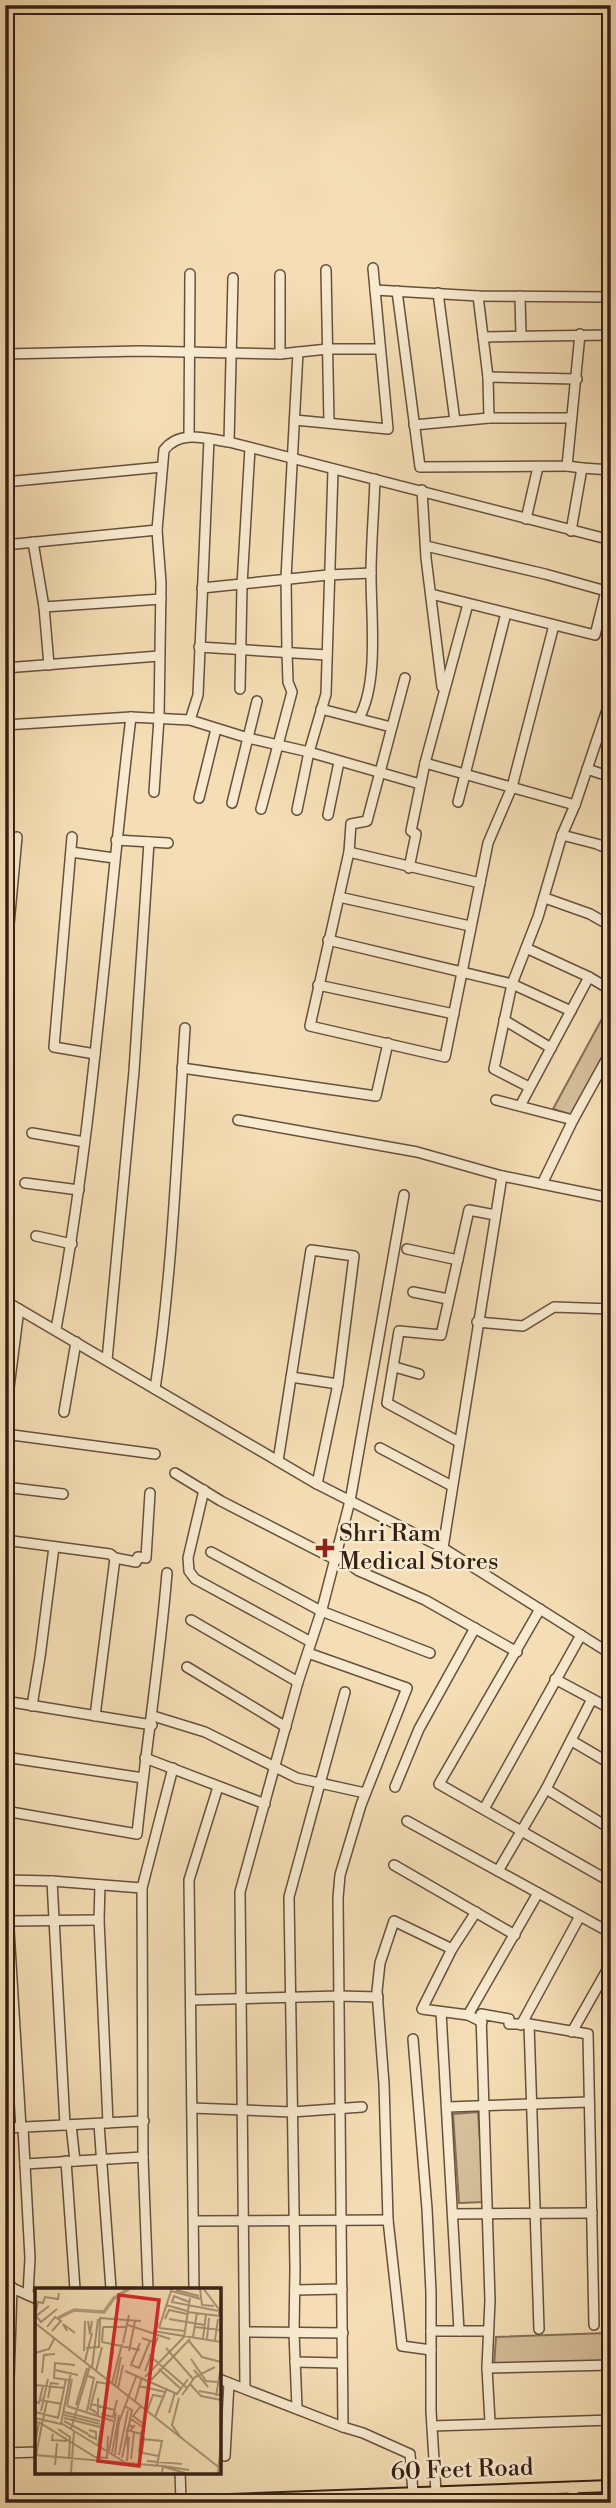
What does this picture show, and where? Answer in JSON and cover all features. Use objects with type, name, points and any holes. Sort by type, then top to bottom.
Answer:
[{"type":"main road","name":"60 Feet Road","points":[[146,2503],[352,2499],[436,2492],[611,2486]]},
{"type":"street","points":[[295,420],[388,429],[373,268]]},
{"type":"street","points":[[326,270],[329,423]]},
{"type":"street","points":[[189,436],[190,274]]},
{"type":"street","points":[[280,275],[280,354]]},
{"type":"street","points":[[229,442],[233,278]]},
{"type":"street","points":[[375,289],[478,296],[611,297]]},
{"type":"street","points":[[397,291],[420,467],[567,466],[611,470]]},
{"type":"street","points":[[438,293],[455,421]]},
{"type":"street","points":[[478,296],[488,377],[489,418]]},
{"type":"street","points":[[520,296],[521,336]]},
{"type":"street","points":[[567,466],[580,334]]},
{"type":"street","points":[[483,337],[611,335]]},
{"type":"street","points":[[5,354],[141,351],[280,354],[328,349],[380,349]]},
{"type":"street","points":[[261,809],[292,692],[288,682],[286,579],[298,352]]},
{"type":"street","points":[[488,377],[577,379]]},
{"type":"street","points":[[414,425],[489,418],[571,418]]},
{"type":"street","points":[[154,792],[159,718],[160,599],[157,530],[164,450],[167,445],[189,436],[229,442],[611,540]]},
{"type":"street","points":[[190,719],[198,695],[209,439]]},
{"type":"street","points":[[240,689],[242,585],[250,448]]},
{"type":"street","points":[[5,482],[162,467]]},
{"type":"street","points":[[526,519],[538,467]]},
{"type":"street","points":[[571,531],[582,468]]},
{"type":"street","points":[[297,810],[309,752],[326,694],[333,470]]},
{"type":"street","points":[[359,718],[371,684],[371,573],[375,479]]},
{"type":"street","points":[[422,490],[443,692]]},
{"type":"street","points":[[5,545],[157,530]]},
{"type":"street","points":[[33,542],[44,607],[49,665]]},
{"type":"street","points":[[426,546],[606,591]]},
{"type":"street","points":[[431,594],[595,635],[611,572]]},
{"type":"street","points":[[202,588],[371,573]]},
{"type":"street","points":[[44,607],[160,599]]},
{"type":"street","points":[[409,868],[416,834],[411,831],[420,784],[468,604]]},
{"type":"street","points":[[458,802],[506,613]]},
{"type":"street","points":[[405,678],[367,821],[351,824],[349,852],[310,1026],[445,1057],[488,843],[512,787],[554,625]]},
{"type":"street","points":[[199,647],[327,655]]},
{"type":"street","points":[[5,668],[159,656]]},
{"type":"street","points":[[529,1087],[494,1069],[504,1020],[512,984],[545,898],[562,835],[575,805],[611,698]]},
{"type":"street","points":[[232,803],[257,701]]},
{"type":"street","points":[[321,709],[391,727]]},
{"type":"street","points":[[56,1329],[79,1191],[131,717]]},
{"type":"street","points":[[5,725],[131,717],[190,719],[247,738],[309,752],[420,784]]},
{"type":"street","points":[[199,798],[216,729]]},
{"type":"street","points":[[328,815],[339,762]]},
{"type":"street","points":[[425,763],[575,805]]},
{"type":"street","points":[[587,769],[611,778]]},
{"type":"street","points":[[562,835],[611,850]]},
{"type":"street","points":[[5,968],[17,837]]},
{"type":"street","points":[[72,837],[54,1047],[95,1054]]},
{"type":"street","points":[[116,840],[168,843]]},
{"type":"street","points":[[107,1360],[134,1071],[149,842]]},
{"type":"street","points":[[71,852],[114,858]]},
{"type":"street","points":[[349,852],[480,883]]},
{"type":"street","points":[[339,897],[470,926]]},
{"type":"street","points":[[545,898],[590,914],[611,926]]},
{"type":"street","points":[[328,940],[512,984],[570,1012]]},
{"type":"street","points":[[526,948],[611,990]]},
{"type":"street","points":[[520,1106],[589,977]]},
{"type":"street","points":[[318,985],[454,1014]]},
{"type":"street","points":[[504,1020],[551,1048]]},
{"type":"street","points":[[155,1389],[168,1300],[177,1191],[185,1028]]},
{"type":"street","points":[[183,1068],[376,1096],[388,1043]]},
{"type":"street","points":[[542,1184],[573,1120],[611,1052]]},
{"type":"street","points":[[496,1100],[573,1120]]},
{"type":"street","points":[[238,1120],[417,1152],[502,1176],[611,1198]]},
{"type":"street","points":[[32,1133],[84,1142]]},
{"type":"street","points":[[443,1548],[502,1176]]},
{"type":"street","points":[[25,1183],[79,1191]]},
{"type":"street","points":[[245,2388],[240,1892],[350,1501],[404,1195]]},
{"type":"street","points":[[459,1442],[387,1403],[399,1331],[441,1335],[468,1210],[495,1215]]},
{"type":"street","points":[[36,1237],[72,1244]]},
{"type":"street","points":[[407,1249],[458,1260]]},
{"type":"street","points":[[278,1461],[311,1250],[354,1256],[338,1384],[317,1483]]},
{"type":"street","points":[[413,1292],[448,1299]]},
{"type":"street","points":[[5,1301],[317,1483],[443,1548],[611,1654]]},
{"type":"street","points":[[477,1322],[523,1326],[554,1307],[611,1309]]},
{"type":"street","points":[[5,1419],[10,1350],[19,1308]]},
{"type":"street","points":[[64,1412],[76,1342]]},
{"type":"street","points":[[395,1367],[419,1374]]},
{"type":"street","points":[[291,1377],[338,1384]]},
{"type":"street","points":[[5,1434],[155,1454]]},
{"type":"street","points":[[380,1448],[452,1486]]},
{"type":"street","points":[[175,1473],[310,1548],[425,1600],[517,1652]]},
{"type":"street","points":[[5,1487],[63,1494]]},
{"type":"street","points":[[204,1490],[188,1558],[188,1571],[195,1579],[311,1642]]},
{"type":"street","points":[[5,1540],[110,1555],[136,1562],[138,1557],[146,1558],[150,1493]]},
{"type":"street","points":[[32,1706],[54,1546]]},
{"type":"street","points":[[211,1552],[321,1611],[430,1653]]},
{"type":"street","points":[[95,1716],[115,1558]]},
{"type":"street","points":[[5,1811],[137,1834],[167,1573]]},
{"type":"street","points":[[540,1609],[439,1784],[611,1882]]},
{"type":"street","points":[[191,1620],[298,1682]]},
{"type":"street","points":[[396,1787],[423,1721],[475,1628]]},
{"type":"street","points":[[484,1809],[582,1635]]},
{"type":"street","points":[[308,1653],[407,1688],[365,1793],[341,1875],[338,1898],[343,2427]]},
{"type":"street","points":[[187,1667],[286,1727]]},
{"type":"street","points":[[555,1679],[611,1709]]},
{"type":"street","points":[[297,2408],[289,1897],[345,1692]]},
{"type":"street","points":[[498,1871],[546,1789],[592,1699]]},
{"type":"street","points":[[5,1702],[95,1716],[152,1720],[205,1732],[297,1778],[365,1793]]},
{"type":"street","points":[[572,1741],[611,1764]]},
{"type":"street","points":[[5,1756],[143,1778]]},
{"type":"street","points":[[145,1758],[265,1804]]},
{"type":"street","points":[[148,2288],[143,2157],[142,1888],[173,1768]]},
{"type":"street","points":[[194,2288],[189,1881],[218,1787]]},
{"type":"street","points":[[546,1789],[611,1829]]},
{"type":"street","points":[[407,1821],[611,1933]]},
{"type":"street","points":[[394,1866],[515,1935]]},
{"type":"street","points":[[35,2452],[7,2453],[9,2286],[33,2297],[5,1880],[142,1888]]},
{"type":"street","points":[[52,1881],[68,2125],[75,2288]]},
{"type":"street","points":[[100,1885],[104,2123],[102,2160],[111,2288]]},
{"type":"street","points":[[468,2015],[538,1893]]},
{"type":"street","points":[[476,1912],[452,1949],[422,2009],[468,2015],[482,2022]]},
{"type":"street","points":[[538,2329],[533,2103],[525,2025],[580,1916]]},
{"type":"street","points":[[8,1921],[99,1920]]},
{"type":"street","points":[[430,2350],[402,2346],[388,2220],[378,1997],[380,1963],[394,1921],[452,1949]]},
{"type":"street","points":[[572,2032],[611,1963]]},
{"type":"street","points":[[192,2000],[378,1997]]},
{"type":"street","points":[[441,2012],[459,2331]]},
{"type":"street","points":[[490,2422],[487,2368],[490,2300],[481,2014],[509,2018],[509,2024],[588,2034],[594,2325]]},
{"type":"street","points":[[413,2039],[424,2155],[436,2492]]},
{"type":"street","points":[[448,2107],[589,2102]]},
{"type":"street","points":[[192,2108],[292,2112],[362,2107]]},
{"type":"street","points":[[5,2128],[144,2121]]},
{"type":"street","points":[[25,2164],[143,2157]]},
{"type":"street","points":[[454,2214],[592,2213]]},
{"type":"street","points":[[195,2221],[388,2220]]},
{"type":"street","points":[[295,2290],[342,2289]]},
{"type":"street","points":[[431,2331],[488,2331]]},
{"type":"street","points":[[245,2332],[343,2333]]},
{"type":"street","points":[[295,2362],[341,2362]]},
{"type":"street","points":[[487,2368],[611,2365]]},
{"type":"street","points":[[220,2379],[363,2433],[410,2454],[409,2496]]},
{"type":"street","points":[[225,2456],[229,2382]]},
{"type":"street","points":[[432,2426],[611,2420]]},
{"type":"street","points":[[180,2473],[185,2502]]},
{"type":"street","points":[[573,2487],[573,2503]]},
{"type":"shaded area","points":[[611,1002],[611,1048],[572,1115],[553,1109]]},
{"type":"shaded area","points":[[478,2112],[484,2202],[459,2203],[453,2114]]},
{"type":"shaded area","points":[[606,2333],[606,2362],[494,2367],[496,2337]]},
{"type":"place","name":"Shri Ram Medical Stores","points":[[325,1548]]}]
